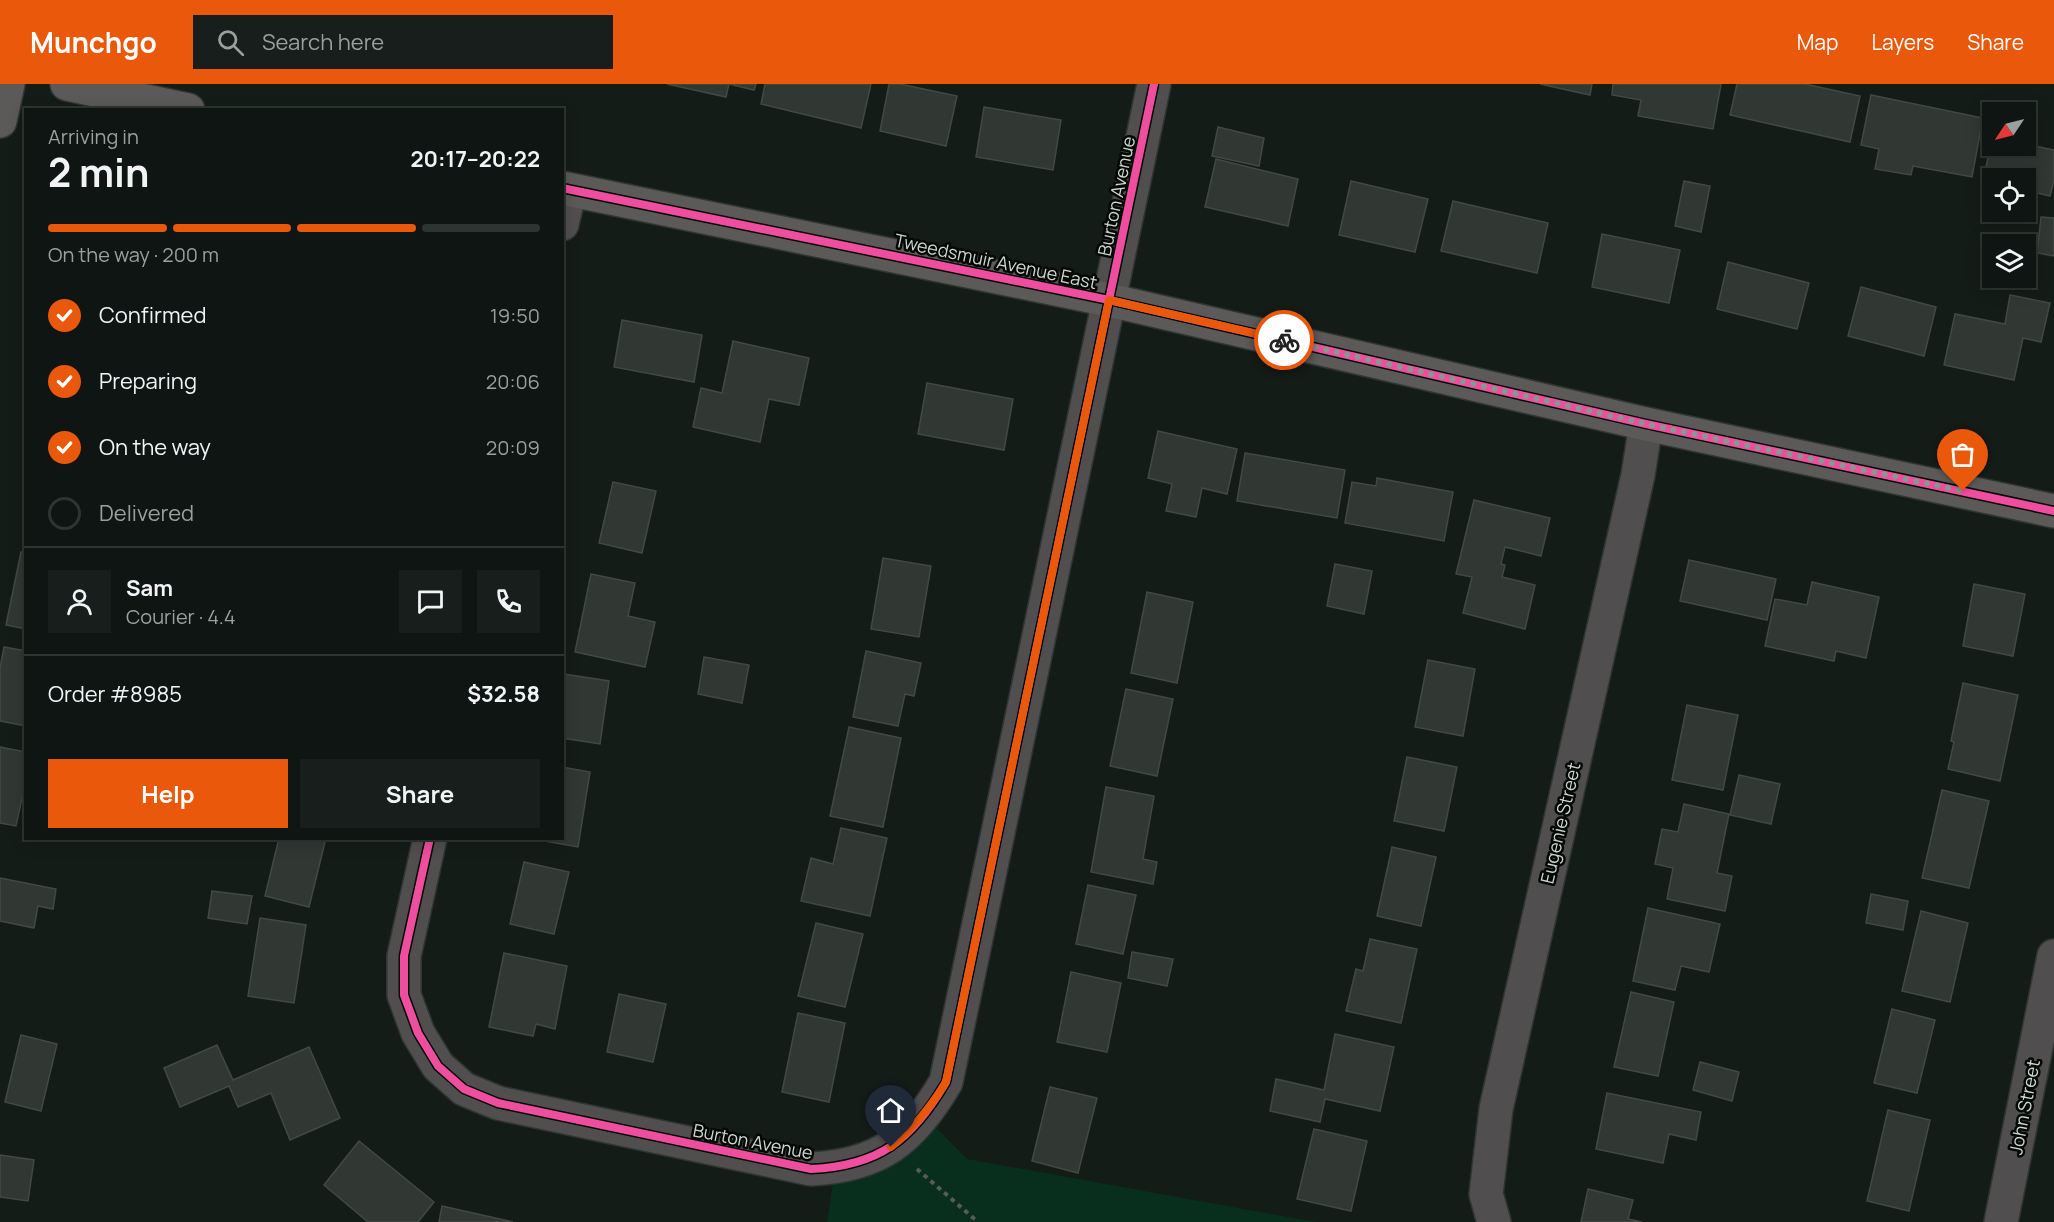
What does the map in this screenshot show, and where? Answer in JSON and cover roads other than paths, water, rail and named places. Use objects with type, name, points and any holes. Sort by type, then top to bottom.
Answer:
[{"type":"street","points":[[0,121],[8,84]]},
{"type":"street","points":[[67,84],[179,108]]},
{"type":"street","name":"Burton Avenue","points":[[430,840],[404,956],[405,995],[418,1033],[438,1066],[464,1089],[498,1103],[812,1169],[841,1168],[871,1158],[891,1147],[914,1127],[932,1105],[946,1082],[1154,84]]},
{"type":"street","points":[[564,206],[566,189]]},
{"type":"street","name":"Tweedsmuir Avenue East","points":[[566,189],[1109,300],[1646,424],[2054,511]]},
{"type":"street","name":"Eugenie Street","points":[[1494,1222],[1486,1194],[1496,1109],[1638,475],[1646,424]]},
{"type":"street","name":"John Street","points":[[2001,1222],[2054,956]]}]
